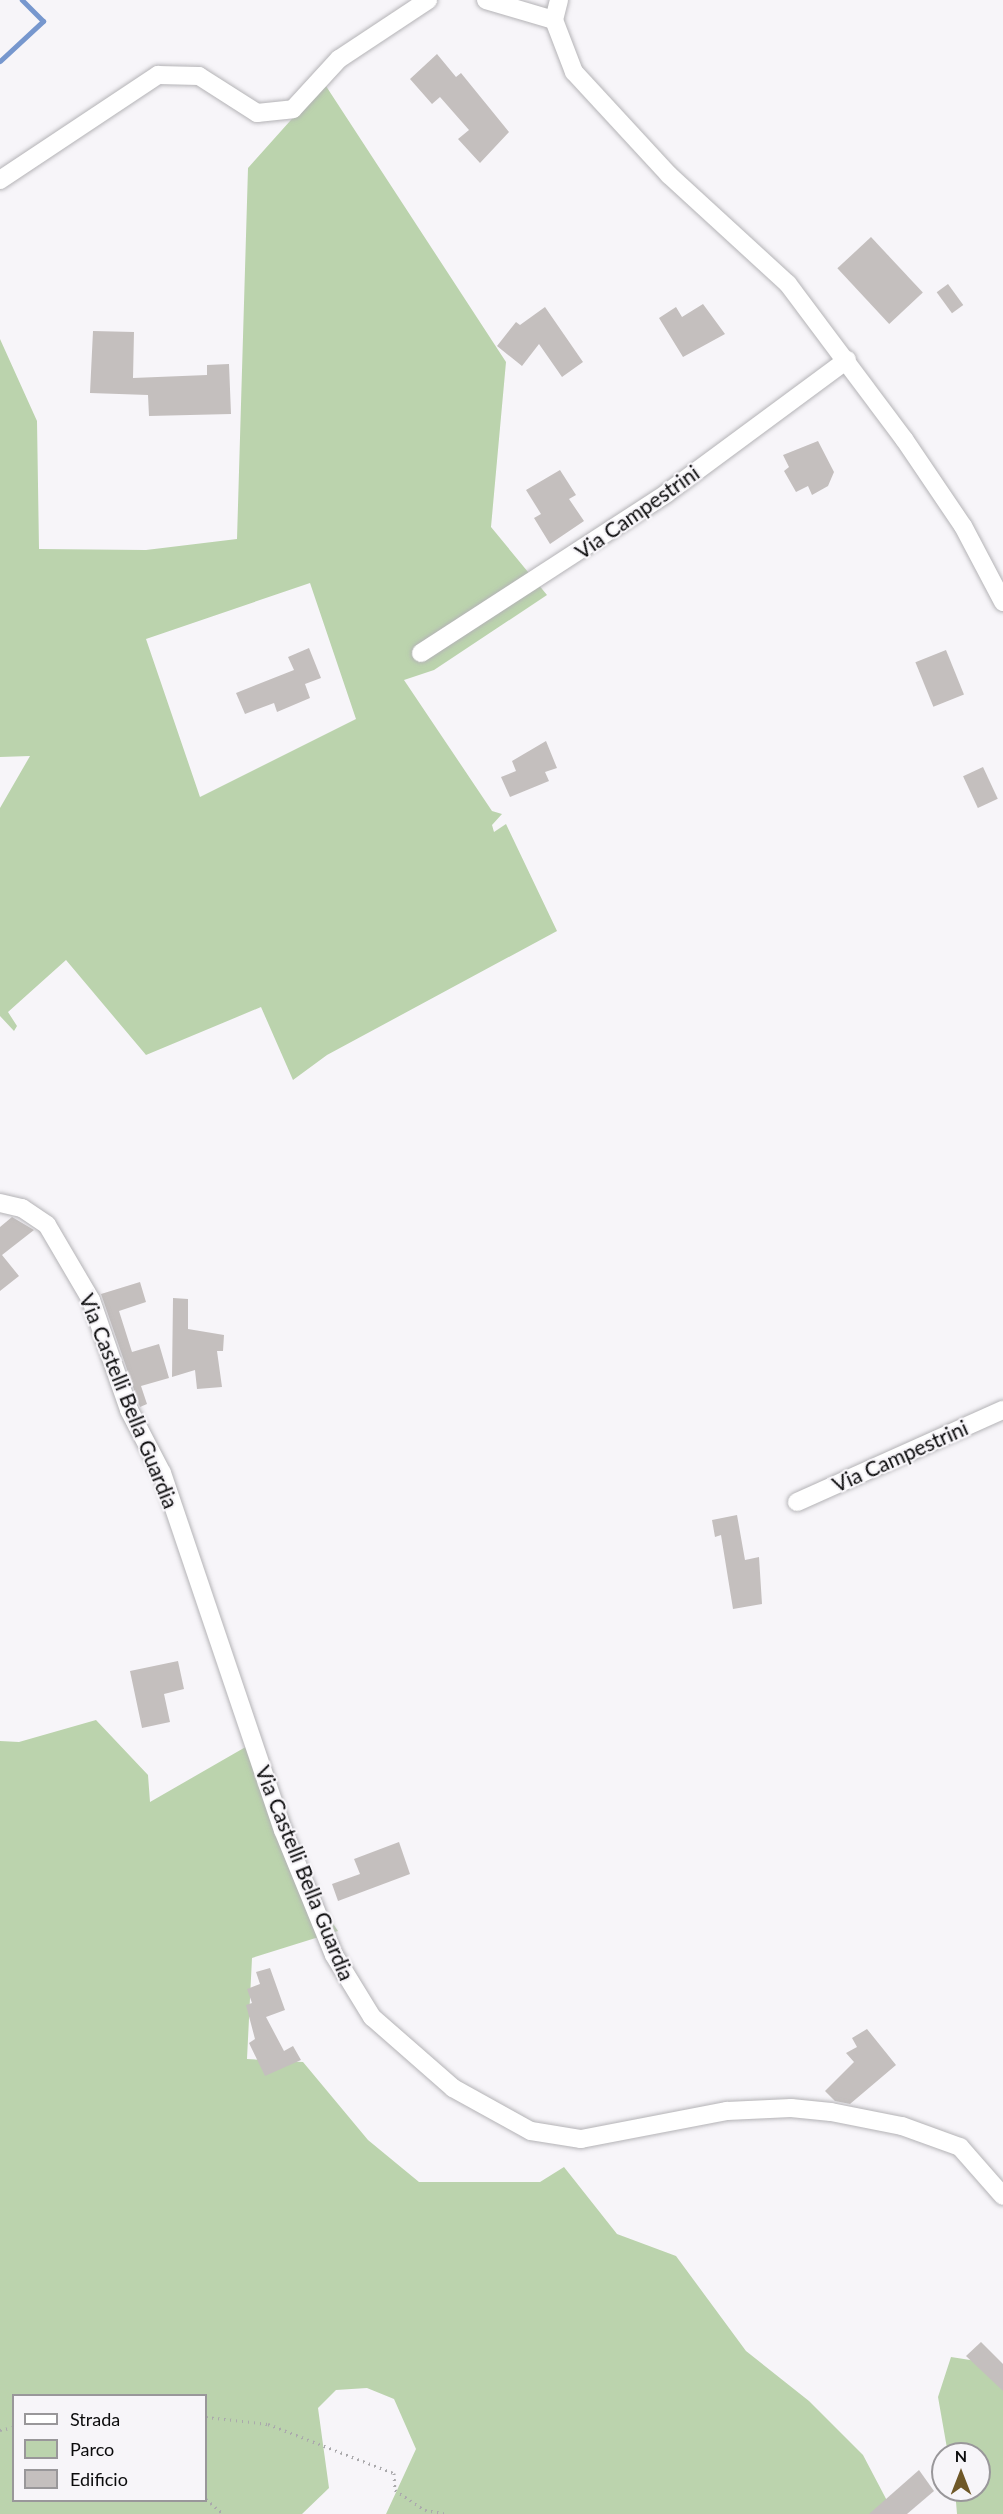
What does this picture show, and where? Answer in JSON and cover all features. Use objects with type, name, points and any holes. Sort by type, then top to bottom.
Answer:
[{"type":"street","points":[[0,180],[158,75],[193,74],[257,113],[293,110],[308,87],[339,59],[428,0]]},
{"type":"street","points":[[486,0],[554,20]]},
{"type":"street","points":[[560,0],[554,20],[574,72],[594,98],[788,284],[847,360],[963,526],[1003,602]]},
{"type":"street","name":"Via Campestrini","points":[[421,653],[667,494],[847,360]]},
{"type":"street","name":"Via Castelli Bella Guardia","points":[[0,1203],[22,1208],[47,1225],[91,1300],[129,1410],[162,1473],[282,1830],[334,1955],[372,2017],[453,2088],[531,2131],[581,2139],[727,2111],[791,2108],[831,2112],[902,2126],[960,2147],[1003,2196]]},
{"type":"street","name":"Via Campestrini","points":[[797,1502],[1003,1410]]},
{"type":"path","points":[[207,2417],[268,2424],[394,2473],[395,2490],[425,2510],[447,2514]]},
{"type":"path","points":[[207,2500],[223,2514]]},
{"type":"green space","points":[[324,83],[506,362],[491,527],[547,595],[434,670],[404,680],[492,811],[502,814],[492,825],[494,832],[506,824],[557,931],[327,1055],[293,1080],[261,1007],[146,1055],[66,960],[8,1012],[17,1026],[14,1031],[0,1016],[0,808],[30,756],[0,757],[0,339],[37,421],[39,549],[146,550],[237,539],[248,168]],"holes":[[[310,583],[356,719],[200,797],[146,639]]]},
{"type":"green space","points":[[96,1720],[148,1775],[150,1802],[256,1741],[292,1864],[338,1931],[252,1958],[247,2059],[303,2062],[368,2140],[419,2182],[540,2182],[564,2167],[617,2234],[676,2256],[746,2351],[809,2401],[863,2455],[894,2514],[386,2514],[416,2449],[394,2399],[367,2388],[336,2390],[318,2408],[329,2488],[302,2514],[0,2514],[0,1741],[19,1742]]},
{"type":"green space","points":[[951,2357],[983,2362],[1003,2378],[1003,2514],[957,2514],[956,2502],[991,2502],[991,2442],[946,2442],[938,2397]]},
{"type":"building","points":[[437,54],[456,77],[461,73],[509,132],[480,163],[458,139],[469,130],[440,97],[432,104],[410,79]]},
{"type":"building","points":[[871,237],[923,293],[889,324],[837,268]]},
{"type":"building","points":[[948,284],[963,305],[952,313],[937,292]]},
{"type":"building","points":[[703,304],[725,334],[683,357],[659,318],[676,307],[682,317]]},
{"type":"building","points":[[545,307],[583,362],[562,377],[539,344],[522,366],[497,346],[516,322],[520,325]]},
{"type":"building","points":[[93,331],[134,332],[133,378],[207,375],[207,365],[229,364],[231,414],[149,416],[148,395],[90,393]]},
{"type":"building","points":[[818,441],[834,472],[828,486],[812,495],[808,486],[796,492],[784,471],[789,467],[783,455]]},
{"type":"building","points":[[560,470],[576,495],[569,499],[584,521],[550,544],[534,518],[541,514],[526,490]]},
{"type":"building","points":[[309,648],[321,678],[305,684],[310,698],[277,712],[274,703],[245,714],[236,693],[294,670],[288,657]]},
{"type":"building","points":[[946,650],[964,695],[933,707],[915,662]]},
{"type":"building","points":[[546,741],[557,768],[545,772],[549,781],[510,797],[501,777],[516,771],[512,761]]},
{"type":"building","points":[[983,767],[998,799],[978,808],[963,776]]},
{"type":"building","points":[[12,1217],[34,1230],[2,1255],[19,1276],[0,1291],[0,1227]]},
{"type":"building","points":[[140,1282],[146,1302],[119,1311],[132,1352],[159,1344],[169,1378],[141,1386],[147,1404],[140,1407],[101,1294]]},
{"type":"building","points":[[173,1298],[188,1299],[188,1329],[224,1335],[223,1351],[217,1351],[222,1387],[197,1389],[195,1370],[172,1377]]},
{"type":"building","points":[[737,1515],[745,1560],[759,1557],[762,1604],[733,1609],[721,1535],[715,1537],[712,1520]]},
{"type":"building","points":[[178,1661],[184,1689],[164,1694],[170,1722],[142,1728],[130,1671]]},
{"type":"building","points":[[399,1842],[410,1874],[338,1901],[332,1884],[360,1874],[354,1859]]},
{"type":"building","points":[[270,1968],[285,2010],[266,2017],[284,2051],[293,2046],[301,2060],[265,2076],[249,2043],[255,2039],[246,2005],[252,2003],[247,1989],[260,1984],[256,1972]]},
{"type":"building","points":[[867,2029],[896,2065],[850,2104],[835,2101],[825,2091],[854,2062],[846,2053],[857,2047],[852,2038]]},
{"type":"building","points":[[981,2342],[1003,2364],[1003,2391],[966,2356]]},
{"type":"building","points":[[919,2470],[931,2487],[931,2494],[907,2514],[869,2514]]},
{"type":"waterway","points":[[0,61],[43,21],[22,0]]}]
